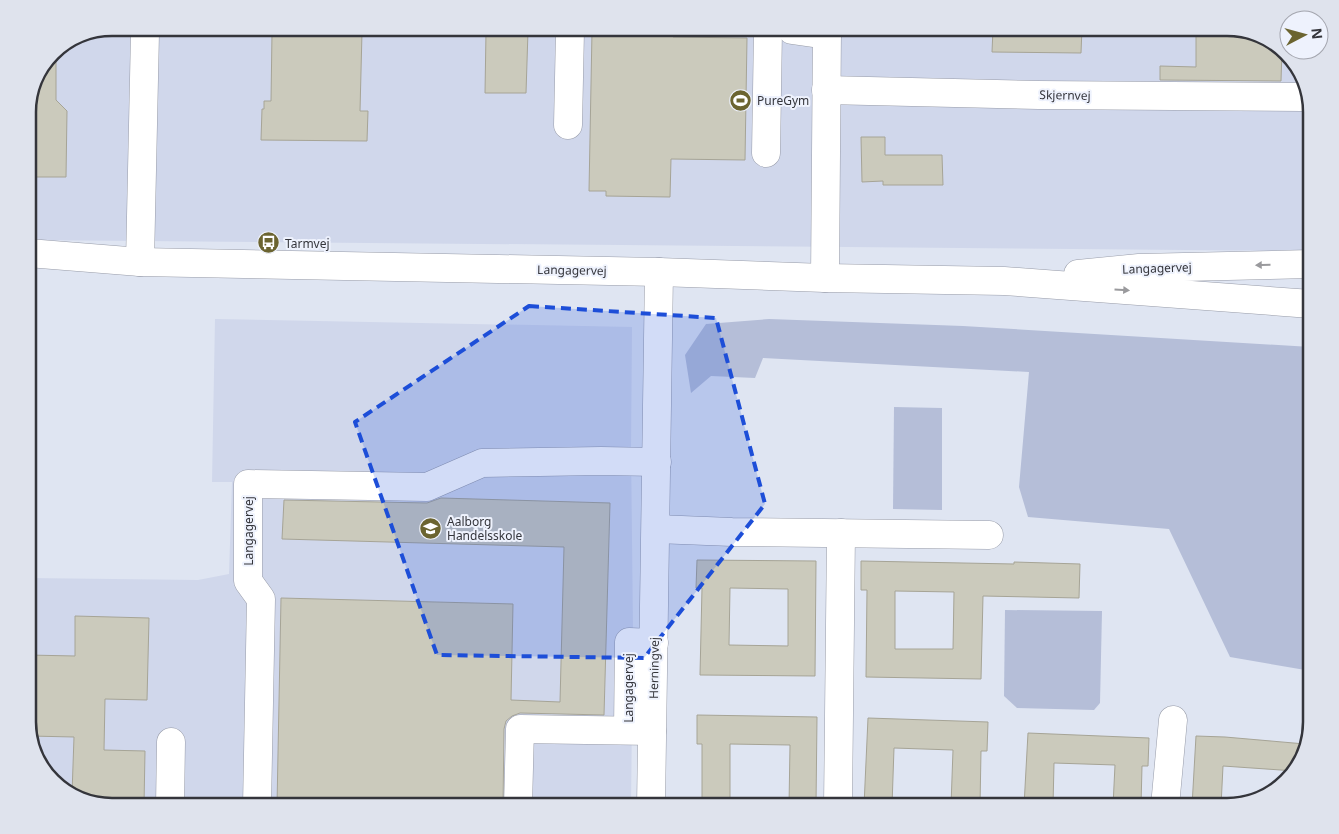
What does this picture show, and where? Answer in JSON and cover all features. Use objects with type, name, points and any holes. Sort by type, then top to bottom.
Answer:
[{"type":"street","points":[[140,262],[145,36]]},
{"type":"street","points":[[568,126],[570,36]]},
{"type":"street","points":[[766,153],[768,36]]},
{"type":"street","points":[[824,278],[826,36]]},
{"type":"street","name":"Skjernvej","points":[[826,90],[1301,98]]},
{"type":"street","name":"Langagervej","points":[[36,254],[140,262],[1004,281],[1303,303]]},
{"type":"street","name":"Langagervej","points":[[36,267],[140,262]]},
{"type":"street","name":"Langagervej","points":[[1004,281],[1138,268],[1303,264]]},
{"type":"street","name":"Herningvej","points":[[650,798],[640,731],[654,643],[659,272]]},
{"type":"street","name":"Langagervej","points":[[1171,293],[1225,284],[1303,284]]},
{"type":"street","name":"Langagervej","points":[[257,798],[261,599],[248,581],[248,484],[427,487],[482,463],[657,462]]},
{"type":"street","points":[[656,529],[988,535]]},
{"type":"street","points":[[838,798],[841,533]]},
{"type":"street","points":[[1166,798],[1173,720]]},
{"type":"street","name":"Langagervej","points":[[518,798],[520,729],[640,731]]},
{"type":"street","points":[[170,798],[171,742]]},
{"type":"highlighted area","points":[[529,306],[716,318],[765,504],[644,658],[437,655],[355,422]]},
{"type":"shaded area","points":[[112,36],[1227,36],[1256,42],[1273,52],[1293,74],[1303,107],[1303,251],[36,240],[36,107],[44,79],[62,55],[74,46],[88,40]]},
{"type":"shaded area","name":"Aalborg Handelsskole","points":[[215,319],[632,327],[633,632],[631,798],[112,798],[83,792],[66,782],[46,760],[36,727],[36,578],[198,580],[229,574],[232,482],[212,482]]},
{"type":"shaded area","points":[[769,319],[963,326],[1303,347],[1303,670],[1230,657],[1169,529],[1028,517],[1019,487],[1029,372],[763,358],[755,378],[711,376],[691,393],[685,355],[706,324]]},
{"type":"shaded area","points":[[894,407],[942,408],[942,510],[893,509]]},
{"type":"shaded area","points":[[1005,610],[1102,611],[1100,703],[1094,710],[1017,708],[1004,696]]},
{"type":"building","points":[[272,36],[362,36],[360,111],[368,111],[367,141],[261,140],[264,101],[271,101]]},
{"type":"building","points":[[486,36],[528,36],[526,93],[485,93]]},
{"type":"building","points":[[592,36],[747,38],[745,160],[671,159],[670,197],[606,196],[606,191],[589,191]]},
{"type":"building","points":[[993,36],[1082,36],[1081,53],[992,52]]},
{"type":"building","points":[[1196,36],[1237,37],[1265,46],[1282,61],[1281,81],[1160,80],[1160,66],[1196,67]]},
{"type":"building","points":[[56,62],[56,100],[67,111],[66,177],[36,177],[36,107],[44,79]]},
{"type":"building","points":[[861,137],[885,137],[885,155],[942,155],[943,185],[883,185],[883,181],[862,182]]},
{"type":"building","points":[[441,498],[610,503],[604,715],[520,713],[512,716],[506,721],[504,729],[503,798],[277,798],[281,598],[513,604],[511,700],[560,702],[564,547],[282,539],[284,500],[427,503]]},
{"type":"building","points":[[697,560],[816,561],[815,676],[700,675],[702,588],[696,588]],"holes":[[[730,588],[788,589],[788,646],[729,645]]]},
{"type":"building","points":[[861,561],[1080,564],[1079,598],[983,596],[981,679],[866,677],[867,590],[861,590]],"holes":[[[895,591],[954,592],[953,649],[895,649]]]},
{"type":"building","points":[[75,616],[149,618],[147,700],[105,699],[104,750],[145,751],[144,798],[102,797],[74,788],[72,787],[74,737],[38,736],[36,727],[36,655],[75,656]]},
{"type":"building","points":[[697,715],[817,717],[816,798],[789,798],[790,745],[730,744],[730,798],[702,798],[702,744],[697,744]]},
{"type":"building","points":[[868,718],[988,722],[987,751],[981,751],[980,798],[951,798],[953,750],[894,748],[892,798],[864,798]]},
{"type":"building","points":[[1028,733],[1149,738],[1148,766],[1142,766],[1141,798],[1113,798],[1115,765],[1054,763],[1053,798],[1024,798]]},
{"type":"building","points":[[1196,736],[1299,743],[1293,760],[1285,770],[1223,766],[1221,798],[1192,798]]},
{"type":"place","name":"PureGym","points":[[741,100]]},
{"type":"place","name":"Tarmvej","points":[[269,243]]},
{"type":"place","name":"Aalborg Handelsskole","points":[[431,528]]}]
